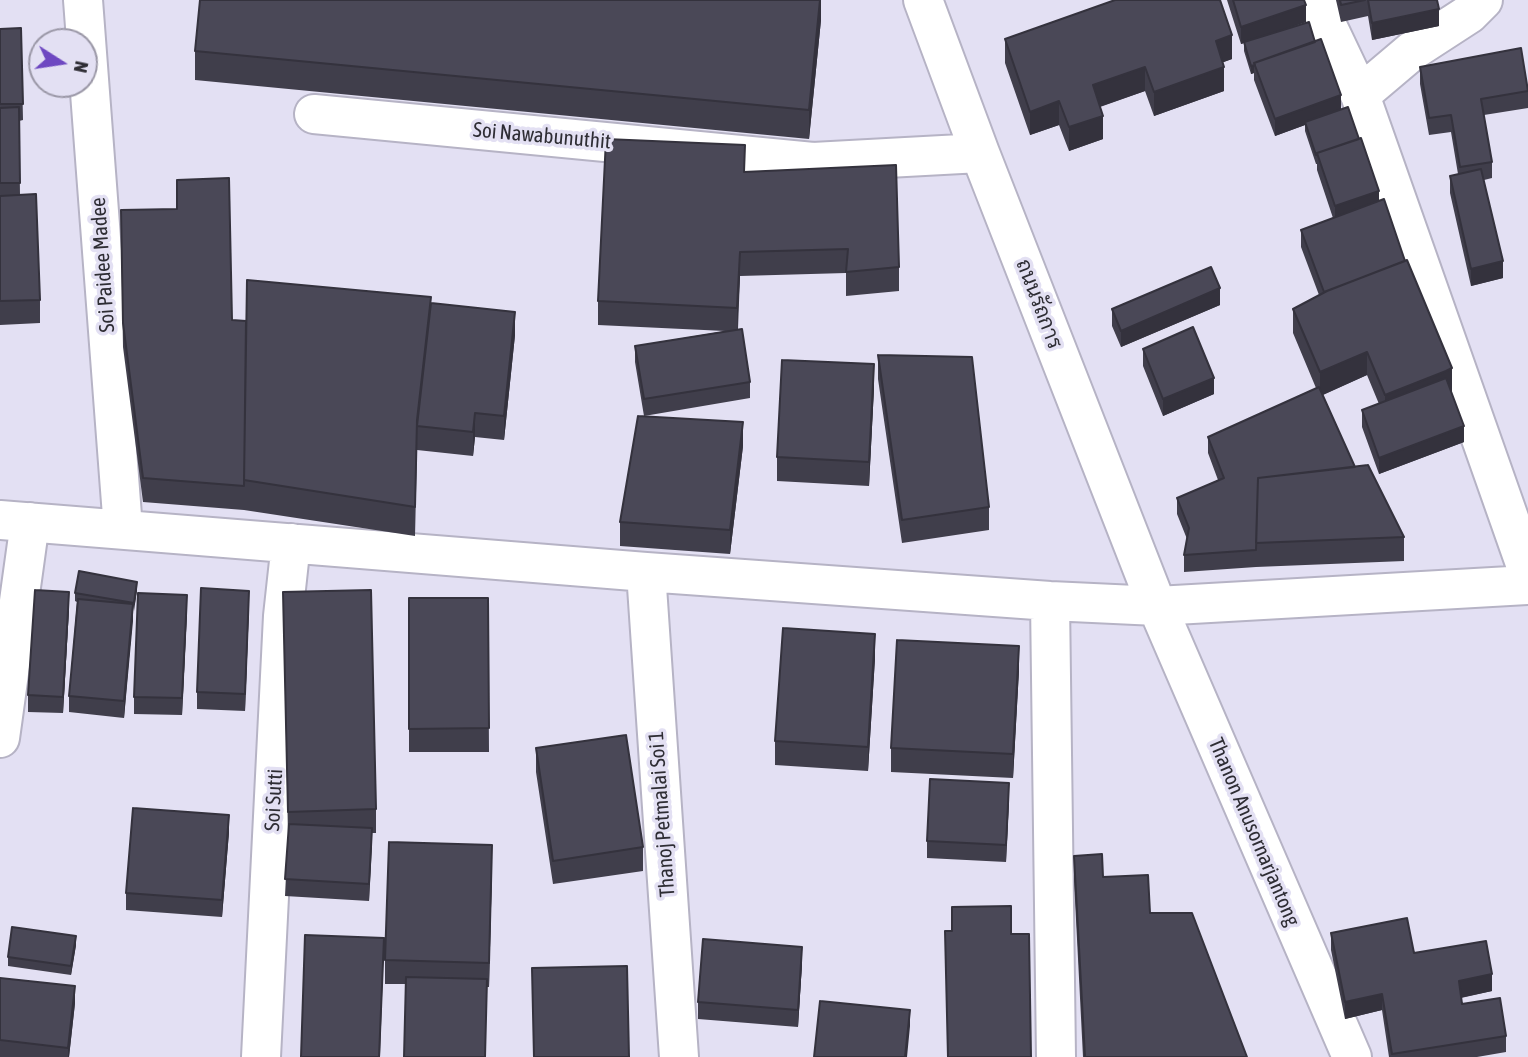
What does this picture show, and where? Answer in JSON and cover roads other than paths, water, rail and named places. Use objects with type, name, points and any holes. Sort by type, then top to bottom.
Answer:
[{"type":"street","name":"Soi Paidee Madee","points":[[83,0],[123,529]]},
{"type":"street","name":"ถนนรัถการ","points":[[923,0],[1157,606]]},
{"type":"street","points":[[1315,0],[1360,95],[1528,572]]},
{"type":"street","points":[[1360,95],[1412,51],[1469,13],[1483,0]]},
{"type":"street","name":"Soi Nawabunuthit","points":[[314,114],[813,162],[980,153]]},
{"type":"street","points":[[0,738],[15,521],[646,572],[1050,601],[1157,606],[1528,585]]},
{"type":"street","name":"Soi Sutti","points":[[261,1057],[283,616],[291,543]]},
{"type":"street","name":"Thanoj Petmalai Soi 1","points":[[646,572],[678,1057]]},
{"type":"street","points":[[1050,601],[1056,1057]]},
{"type":"street","name":"Thanon Anusornarjantong","points":[[1157,606],[1352,1057]]}]
